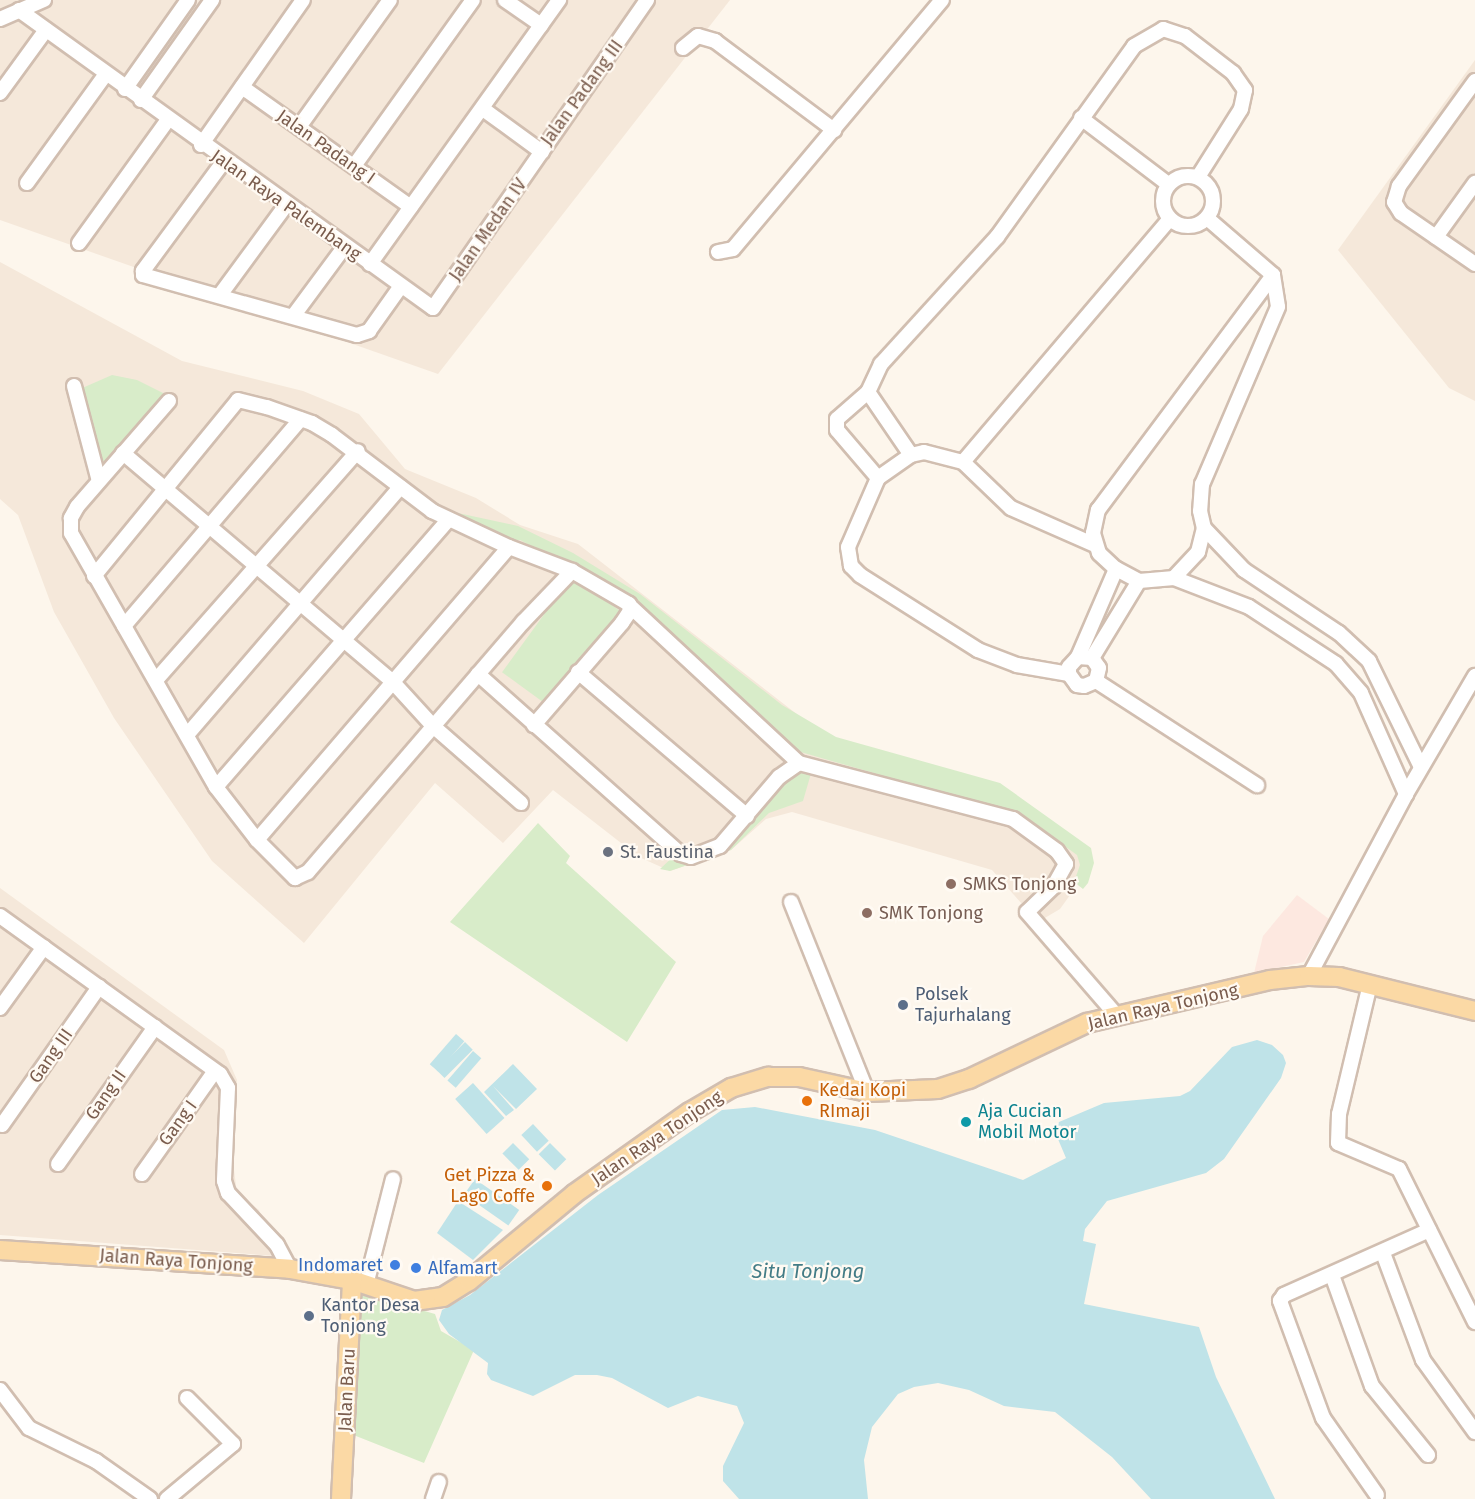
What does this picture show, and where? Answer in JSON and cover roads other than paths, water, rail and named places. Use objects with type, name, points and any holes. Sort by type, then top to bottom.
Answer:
[{"type":"main road","name":"Jalan Raya Tonjong","points":[[0,1250],[290,1269],[359,1283],[414,1301],[443,1297],[469,1281],[573,1194],[690,1112],[731,1088],[768,1077],[799,1077],[867,1092],[909,1092],[949,1086],[1088,1023],[1270,981],[1309,976],[1370,984],[1475,1011]]},
{"type":"main road","name":"Jalan Baru","points":[[341,1499],[359,1283]]},
{"type":"street","points":[[0,19],[44,0]]},
{"type":"street","points":[[125,89],[188,0]]},
{"type":"street","points":[[141,100],[212,0]]},
{"type":"street","points":[[299,127],[390,0]]},
{"type":"street","points":[[354,166],[473,0]]},
{"type":"street","points":[[505,0],[541,25]]},
{"type":"street","points":[[370,264],[559,0]]},
{"type":"street","points":[[718,252],[733,249],[942,0]]},
{"type":"street","points":[[201,145],[301,1]]},
{"type":"street","name":"Jalan Padang III","points":[[483,109],[542,152],[642,2]]},
{"type":"street","name":"Jalan Raya Palembang","points":[[19,10],[201,145],[433,308]]},
{"type":"street","points":[[878,478],[836,424],[841,414],[868,392],[881,364],[997,237],[1081,118],[1144,37],[1162,29],[1185,36],[1233,73],[1245,90],[1241,109],[1198,177]]},
{"type":"street","points":[[0,93],[46,30]]},
{"type":"street","points":[[683,48],[698,36],[715,41],[834,130]]},
{"type":"street","points":[[27,183],[106,74]]},
{"type":"street","points":[[1475,81],[1395,195],[1396,208],[1475,264]]},
{"type":"street","name":"Jalan Padang I","points":[[242,87],[411,207]]},
{"type":"street","points":[[1081,118],[1168,184]]},
{"type":"street","points":[[80,243],[167,120]]},
{"type":"street","name":"Jalan Medan IV","points":[[433,308],[542,152]]},
{"type":"street","points":[[224,160],[142,273],[363,335],[401,286]]},
{"type":"street","points":[[1198,177],[1211,190],[1213,200],[1207,218],[1189,226],[1170,219],[1162,202],[1168,184],[1177,178],[1198,177]]},
{"type":"street","points":[[1436,237],[1475,183]]},
{"type":"street","points":[[220,295],[286,205]]},
{"type":"street","points":[[1174,578],[1198,552],[1204,528],[1199,499],[1202,484],[1274,319],[1278,299],[1273,275],[1207,218]]},
{"type":"street","points":[[963,462],[1170,219]]},
{"type":"street","points":[[294,315],[345,246]]},
{"type":"street","points":[[1095,545],[1094,522],[1104,499],[1273,275]]},
{"type":"street","points":[[74,386],[99,481]]},
{"type":"street","points":[[868,392],[911,455]]},
{"type":"street","points":[[94,576],[238,400],[301,419],[358,451],[400,487],[448,520],[509,548],[572,571],[631,607],[799,764],[1012,819],[1057,851],[1066,864],[1062,876],[1027,912],[1117,1016]]},
{"type":"street","points":[[169,401],[77,507],[70,526],[94,576],[216,787],[257,840],[286,872],[302,878],[478,674],[572,571]]},
{"type":"street","points":[[124,626],[301,419]]},
{"type":"street","points":[[156,680],[254,565],[358,451]]},
{"type":"street","points":[[123,453],[207,528],[391,680],[433,726],[521,803]]},
{"type":"street","points":[[1069,674],[1017,665],[978,650],[860,575],[851,566],[848,547],[878,478],[911,455],[938,453],[963,462],[1011,508],[1095,545],[1116,569],[1139,580],[1174,578],[1250,607],[1336,664],[1361,693],[1406,794]]},
{"type":"street","points":[[187,735],[400,487]]},
{"type":"street","points":[[216,787],[344,643],[448,520]]},
{"type":"street","points":[[1204,528],[1244,570],[1339,633],[1362,654],[1380,679],[1421,767]]},
{"type":"street","points":[[257,840],[391,680],[509,548]]},
{"type":"street","points":[[1085,657],[1116,569]]},
{"type":"street","points":[[1139,580],[1085,657],[1069,667],[1069,674],[1077,685],[1096,681],[1257,784]]},
{"type":"street","points":[[534,725],[622,623],[631,607]]},
{"type":"street","points":[[1085,657],[1099,668],[1096,681]]},
{"type":"street","points":[[578,672],[747,816]]},
{"type":"street","points":[[478,674],[681,854],[691,857],[704,855],[720,846],[779,777],[799,764]]},
{"type":"street","points":[[1309,976],[1406,794],[1475,676]]},
{"type":"street","points":[[791,902],[867,1092]]},
{"type":"street","points":[[0,916],[215,1071],[228,1088],[224,1181],[228,1193],[273,1239],[290,1269]]},
{"type":"street","points":[[0,1008],[44,947]]},
{"type":"street","points":[[1370,984],[1339,1114],[1338,1143],[1399,1169],[1475,1322]]},
{"type":"street","name":"Gang III","points":[[2,1125],[99,987]]},
{"type":"street","name":"Gang II","points":[[58,1164],[155,1027]]},
{"type":"street","name":"Gang I","points":[[142,1174],[215,1071]]},
{"type":"street","points":[[359,1283],[393,1179]]},
{"type":"street","points":[[1377,1495],[1323,1418],[1280,1305],[1284,1295],[1383,1253],[1429,1230]]},
{"type":"street","points":[[1383,1253],[1423,1360],[1475,1432]]},
{"type":"street","points":[[1332,1275],[1372,1386],[1428,1455]]},
{"type":"street","points":[[0,1390],[29,1428],[96,1461],[134,1494],[150,1499]]},
{"type":"street","points":[[166,1499],[233,1444],[187,1398]]},
{"type":"street","points":[[433,1499],[439,1482]]},
{"type":"water","points":[[456,1034],[464,1041],[438,1071],[430,1064]]},
{"type":"water","name":"Situ Tonjong","points":[[1257,1040],[1272,1045],[1283,1055],[1286,1063],[1281,1078],[1224,1159],[1206,1173],[1107,1201],[1085,1229],[1083,1241],[1096,1244],[1084,1304],[1199,1327],[1216,1377],[1275,1499],[1151,1499],[1112,1457],[1055,1412],[1004,1406],[969,1390],[938,1383],[914,1387],[898,1394],[872,1427],[864,1460],[868,1499],[739,1499],[723,1481],[723,1466],[744,1423],[737,1406],[698,1396],[668,1408],[612,1378],[597,1375],[575,1375],[533,1396],[491,1380],[487,1374],[488,1363],[449,1334],[439,1320],[442,1310],[470,1295],[598,1195],[722,1110],[755,1107],[875,1130],[1023,1180],[1066,1158],[1055,1132],[1059,1122],[1104,1103],[1180,1096],[1190,1091],[1232,1047]]},
{"type":"water","points":[[465,1042],[473,1050],[444,1078],[437,1070]]},
{"type":"water","points":[[473,1051],[481,1058],[456,1088],[447,1080]]},
{"type":"water","points":[[513,1064],[537,1089],[516,1109],[493,1086],[514,1110],[506,1116],[484,1092]]},
{"type":"water","points":[[473,1083],[504,1118],[487,1134],[455,1099]]},
{"type":"water","points":[[533,1124],[549,1141],[537,1152],[521,1135]]},
{"type":"water","points":[[513,1143],[529,1159],[519,1170],[502,1154]]},
{"type":"water","points":[[550,1143],[566,1159],[555,1171],[539,1154]]},
{"type":"water","points":[[475,1179],[519,1210],[508,1226],[464,1195]]},
{"type":"water","points":[[458,1201],[503,1230],[473,1260],[437,1233]]},
{"type":"place","name":"St. Faustina","points":[[608,852]]},
{"type":"place","name":"SMKS Tonjong","points":[[951,884]]},
{"type":"place","name":"SMK Tonjong","points":[[867,913]]},
{"type":"place","name":"Polsek Tajurhalang","points":[[903,1005]]},
{"type":"place","name":"Kedai Kopi RImaji","points":[[807,1101]]},
{"type":"place","name":"Aja Cucian Mobil Motor","points":[[966,1122]]},
{"type":"place","name":"Get Pizza & Lago Coffe","points":[[547,1186]]},
{"type":"place","name":"Indomaret","points":[[395,1265]]},
{"type":"place","name":"Alfamart","points":[[416,1268]]},
{"type":"place","name":"Kantor Desa Tonjong","points":[[309,1316]]}]
